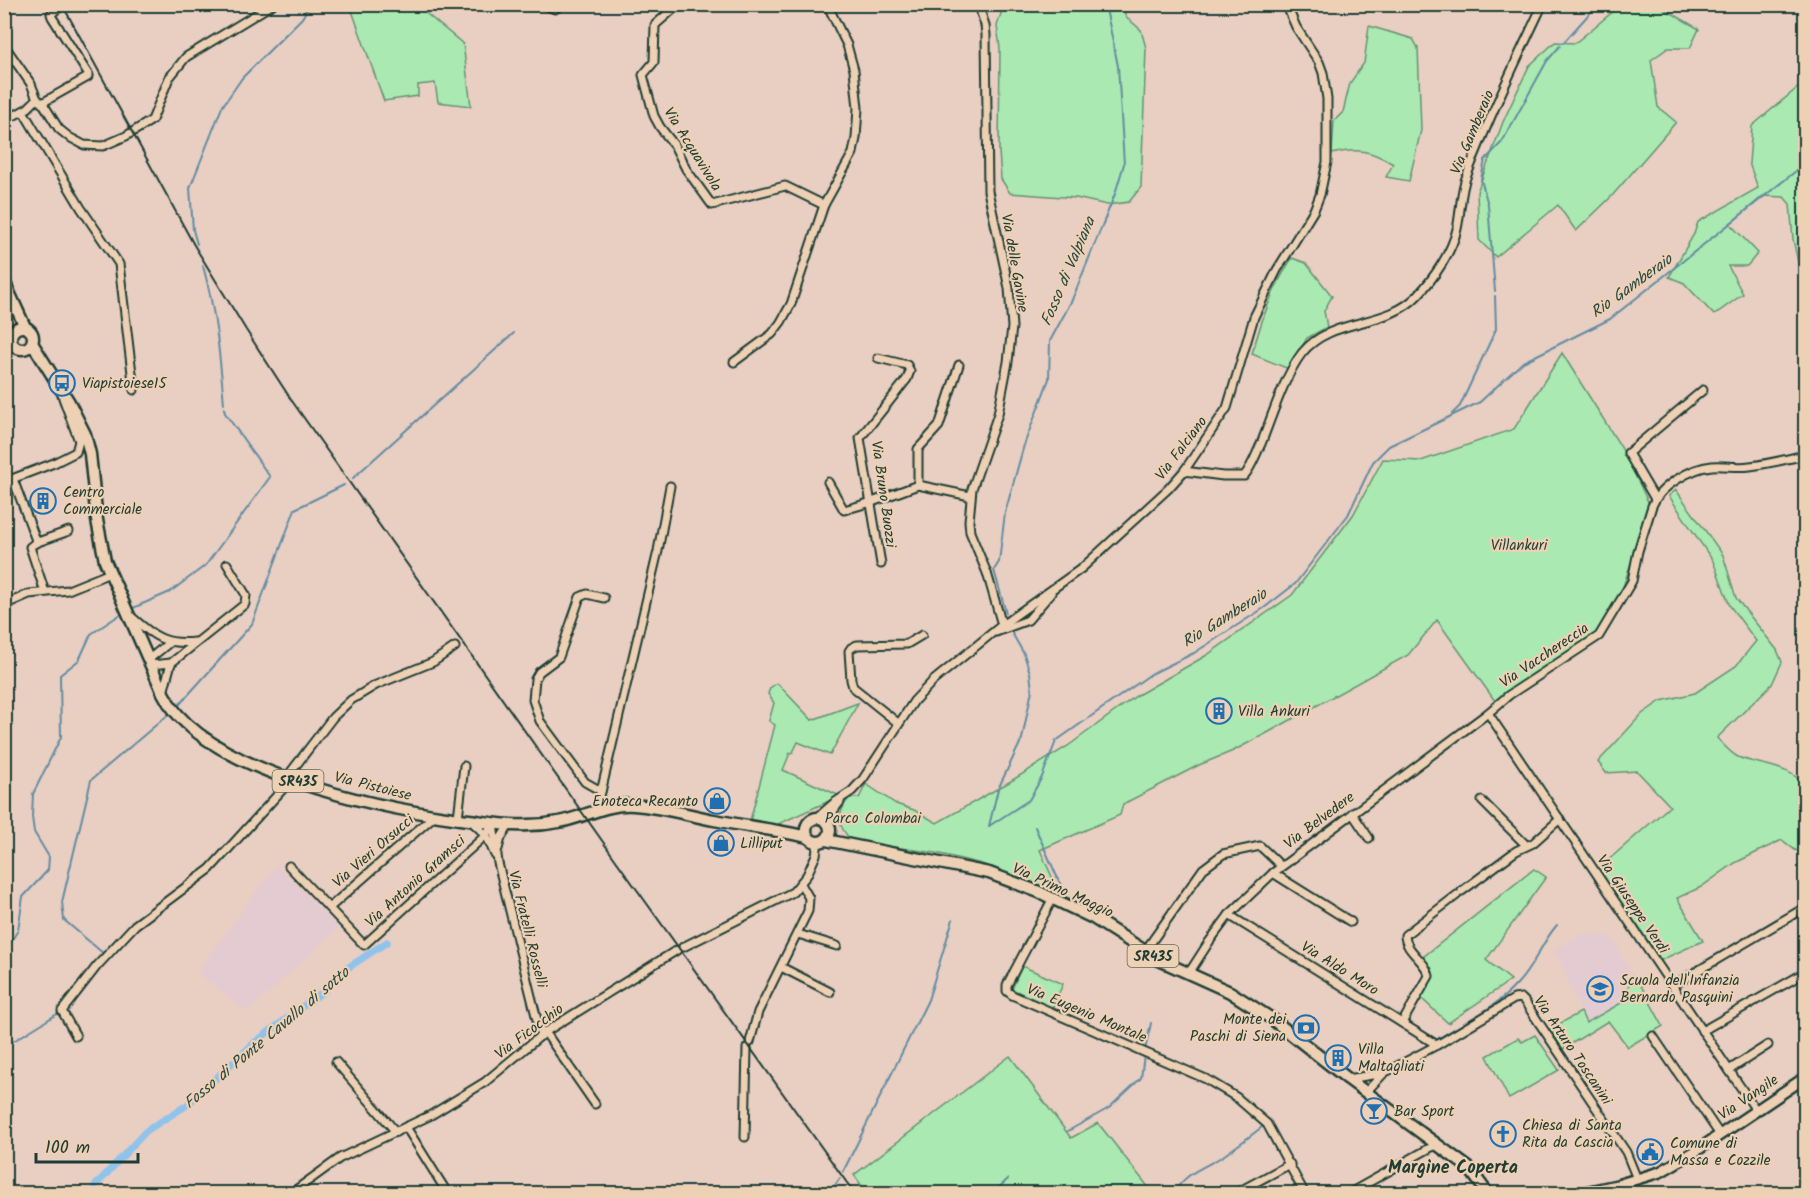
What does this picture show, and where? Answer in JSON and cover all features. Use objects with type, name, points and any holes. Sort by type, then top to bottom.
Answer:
[{"type":"main road","name":"Via Pistoiese","points":[[4,281],[16,309],[16,340],[47,369],[84,430],[89,447],[97,520],[104,556],[149,662],[163,693],[180,718],[211,742],[233,755],[290,778],[366,801],[435,815],[525,825],[560,822],[597,809],[635,805],[672,810],[942,863]]},
{"type":"main road","points":[[830,826],[830,835],[817,840],[806,828],[813,820],[824,819],[847,845]]},
{"type":"main road","name":"Via Pistoiese","points":[[771,831],[813,820]]},
{"type":"main road","name":"Via Primo Maggio","points":[[942,863],[989,873],[1053,898],[1093,918],[1168,964],[1247,1002],[1461,1163]]},
{"type":"main road","points":[[1461,1163],[1471,1170],[1488,1194]]},
{"type":"main road","name":"SR435","points":[[1461,1163],[1482,1194]]},
{"type":"street","points":[[4,121],[88,77],[51,14],[65,4]]},
{"type":"street","points":[[4,45],[31,84],[39,101],[60,129],[84,145],[103,146],[126,136],[152,120],[169,78],[186,57],[273,4]]},
{"type":"street","points":[[541,4],[555,9],[562,4]]},
{"type":"street","name":"Via Acquavivola","points":[[679,4],[655,25],[654,62],[643,75],[654,116],[709,201],[712,205],[785,186],[824,205]]},
{"type":"street","points":[[734,362],[772,334],[786,313],[824,205],[853,153],[858,108],[851,53],[826,4]]},
{"type":"street","name":"Via delle Gavine","points":[[978,4],[986,35],[988,191],[1008,288],[1012,327],[998,414],[970,496],[970,532],[987,573],[1002,625]]},
{"type":"street","name":"Via Falciano","points":[[830,826],[834,810],[863,779],[914,701],[933,681],[1002,625],[1101,552],[1184,471],[1227,408],[1254,317],[1277,270],[1309,221],[1320,195],[1327,162],[1328,129],[1323,73],[1319,62],[1296,27],[1286,4]]},
{"type":"street","name":"Via Gamberaio","points":[[1184,471],[1244,476],[1255,458],[1293,368],[1306,348],[1317,338],[1330,331],[1396,312],[1421,292],[1451,247],[1456,233],[1467,174],[1543,4]]},
{"type":"street","points":[[23,111],[81,208],[119,264],[134,390]]},
{"type":"street","name":"Via Bruno Buozzi","points":[[878,358],[907,365],[910,371],[907,379],[860,438],[872,502],[880,564]]},
{"type":"street","points":[[918,485],[918,449],[939,426],[959,365]]},
{"type":"street","points":[[4,482],[71,456],[78,449],[79,441],[60,389]]},
{"type":"street","points":[[1703,390],[1628,453],[1655,499],[1675,483],[1702,467],[1716,465],[1748,467],[1806,455]]},
{"type":"street","points":[[14,478],[37,543]]},
{"type":"street","points":[[828,482],[844,510],[918,485],[970,496]]},
{"type":"street","points":[[597,809],[658,551],[670,486]]},
{"type":"street","name":"Via Vacchereccia","points":[[1488,713],[1517,689],[1599,636],[1632,580],[1638,551],[1655,499]]},
{"type":"street","points":[[45,592],[30,550],[31,546],[69,531]]},
{"type":"street","points":[[163,693],[171,663],[246,602],[246,595],[227,564]]},
{"type":"street","points":[[4,605],[29,594],[68,590],[110,573]]},
{"type":"street","points":[[992,633],[1028,620],[1054,588]]},
{"type":"street","points":[[601,791],[585,782],[540,721],[532,700],[535,679],[539,672],[559,657],[563,649],[580,597],[587,594],[604,598]]},
{"type":"street","points":[[128,615],[152,634],[170,642],[196,642]]},
{"type":"street","points":[[898,723],[853,687],[849,651],[857,645],[909,644],[922,635]]},
{"type":"street","points":[[149,662],[170,642]]},
{"type":"street","points":[[76,1036],[62,1011],[97,966],[135,925],[210,869],[290,778],[333,717],[351,700],[376,685],[428,664],[455,647]]},
{"type":"street","points":[[149,662],[171,663]]},
{"type":"street","name":"Via Belvedere","points":[[1190,973],[1229,915],[1281,866],[1488,713]]},
{"type":"street","name":"Via Giuseppe Verdi","points":[[1488,713],[1756,1110]]},
{"type":"street","points":[[458,818],[464,766]]},
{"type":"street","name":"Via Falciano","points":[[813,820],[842,799]]},
{"type":"street","points":[[1482,801],[1526,845]]},
{"type":"street","points":[[1352,813],[1369,838]]},
{"type":"street","name":"Via Vieri Orsucci","points":[[329,908],[435,815]]},
{"type":"street","points":[[1402,1023],[1429,976],[1426,968],[1406,944],[1405,935],[1459,893],[1526,845],[1533,843],[1560,819]]},
{"type":"street","name":"Via Fratelli Rosselli","points":[[470,820],[486,836],[498,863]]},
{"type":"street","points":[[486,836],[493,823]]},
{"type":"street","name":"Via Fratelli Rosselli","points":[[493,823],[498,863],[543,1034]]},
{"type":"street","name":"Via Fratelli Rosselli","points":[[498,863],[501,838],[510,824]]},
{"type":"street","name":"Via Antonio Gramsci","points":[[289,866],[364,945],[486,836]]},
{"type":"street","points":[[745,1137],[748,1045],[756,1015],[810,907],[809,898],[801,884],[811,868],[817,840]]},
{"type":"street","points":[[1145,951],[1203,869],[1223,854],[1260,846],[1281,866]]},
{"type":"street","points":[[1273,873],[1351,922]]},
{"type":"street","name":"Via Ficocchio","points":[[290,1194],[340,1158],[431,1115],[485,1082],[543,1034],[680,949],[790,894],[801,884]]},
{"type":"street","name":"Via Eugenio Montale","points":[[1053,898],[1007,985],[1007,991],[1206,1079],[1241,1101],[1267,1124],[1305,1194]]},
{"type":"street","points":[[1672,986],[1806,907]]},
{"type":"street","name":"Via Aldo Moro","points":[[1229,915],[1437,1045]]},
{"type":"street","points":[[798,934],[837,946]]},
{"type":"street","points":[[781,968],[830,992]]},
{"type":"street","points":[[1702,1031],[1806,972]]},
{"type":"street","name":"Via Arturo Toscanini","points":[[1437,1045],[1514,999],[1521,998],[1526,1002],[1626,1152],[1637,1179]]},
{"type":"street","points":[[543,1034],[595,1104]]},
{"type":"street","points":[[1653,1036],[1720,1135]]},
{"type":"street","points":[[1348,1079],[1384,1073],[1437,1045]]},
{"type":"street","points":[[1729,1070],[1768,1045]]},
{"type":"street","points":[[336,1062],[396,1132]]},
{"type":"street","points":[[1366,1092],[1384,1073]]},
{"type":"street","name":"Via Vangile","points":[[1575,1194],[1637,1179],[1670,1167],[1806,1077]]},
{"type":"street","points":[[406,1127],[448,1194]]},
{"type":"street","points":[[1348,1194],[1437,1144]]},
{"type":"street","points":[[1234,1194],[1290,1164]]},
{"type":"shaded area","points":[[276,865],[339,927],[248,1012],[197,972]]},
{"type":"shaded area","name":"Scuola dell'Infanzia Bernardo Pasquini","points":[[1584,933],[1611,937],[1632,976],[1623,1002],[1586,1023],[1555,949]]},
{"type":"green space","points":[[1004,4],[1125,5],[1125,16],[1141,30],[1146,48],[1141,187],[1129,202],[1107,205],[1076,198],[1010,193],[1001,179],[1000,48],[997,26]]},
{"type":"green space","points":[[350,5],[416,5],[463,44],[471,106],[438,102],[435,83],[418,85],[418,96],[384,101]]},
{"type":"green space","points":[[1621,5],[1658,5],[1699,29],[1690,48],[1668,48],[1651,60],[1658,107],[1676,122],[1611,197],[1576,231],[1558,205],[1496,257],[1479,240],[1477,192],[1503,122],[1529,66],[1555,42],[1575,43]]},
{"type":"green space","points":[[1369,26],[1413,39],[1418,48],[1421,130],[1409,181],[1386,177],[1393,164],[1371,153],[1349,151],[1332,154],[1334,121],[1343,112],[1350,83],[1364,63]]},
{"type":"green space","points":[[1805,78],[1805,295],[1793,239],[1790,204],[1784,197],[1763,196],[1730,224],[1758,253],[1747,266],[1728,266],[1743,294],[1714,315],[1684,283],[1669,277],[1694,234],[1698,222],[1758,188],[1749,163],[1752,126],[1802,84]]},
{"type":"green space","points":[[1292,258],[1306,263],[1332,296],[1324,311],[1327,327],[1307,338],[1289,369],[1252,354],[1268,304]]},
{"type":"green space","points":[[1562,353],[1624,452],[1650,506],[1619,599],[1596,635],[1495,701],[1437,620],[1408,655],[1233,751],[1199,765],[1123,804],[1120,815],[1040,850],[1061,897],[982,864],[936,853],[852,841],[843,830],[840,820],[842,810],[849,798],[859,798],[866,784],[896,804],[914,810],[937,823],[1068,746],[1136,696],[1207,655],[1292,595],[1353,515],[1383,459],[1421,461],[1514,429]]},
{"type":"green space","points":[[1676,490],[1723,555],[1736,598],[1777,650],[1782,662],[1772,684],[1717,738],[1738,757],[1787,771],[1795,776],[1802,783],[1806,792],[1807,822],[1806,853],[1795,850],[1782,840],[1735,863],[1701,887],[1677,898],[1703,941],[1661,960],[1598,869],[1670,806],[1637,771],[1606,773],[1598,762],[1642,714],[1661,701],[1695,693],[1736,666],[1756,641],[1730,606],[1713,561],[1669,496]]},
{"type":"green space","points":[[777,683],[812,720],[858,703],[830,755],[798,742],[792,754],[790,753],[783,770],[840,796],[774,826],[750,821],[775,725],[769,721],[774,703],[768,694],[770,688]]},
{"type":"green space","points":[[1534,869],[1546,877],[1486,960],[1511,980],[1448,1023],[1421,998],[1433,973],[1423,957]]},
{"type":"green space","points":[[1022,966],[1063,984],[1052,1008],[1012,989]]},
{"type":"green space","points":[[1632,976],[1638,980],[1663,1026],[1628,1047],[1608,1021],[1563,1049],[1550,1029],[1581,1012],[1586,1023],[1623,1002]]},
{"type":"green space","points":[[1535,1035],[1559,1070],[1509,1099],[1487,1056],[1518,1038],[1522,1042]]},
{"type":"green space","points":[[1010,1056],[1071,1138],[1098,1123],[1153,1193],[867,1193],[854,1175]]},
{"type":"waterway","points":[[197,244],[193,230],[190,188],[222,107],[242,78],[302,18],[310,4]]},
{"type":"waterway","points":[[468,4],[490,10],[506,11],[528,6]]},
{"type":"waterway","name":"Fosso di Valpiana","points":[[1006,613],[994,570],[999,562],[1005,513],[1024,445],[1049,379],[1050,341],[1072,300],[1115,194],[1124,164],[1118,66],[1105,4]]},
{"type":"waterway","points":[[1563,43],[1598,4]]},
{"type":"waterway","points":[[1495,291],[1488,205],[1481,179],[1485,160],[1502,142],[1547,61],[1560,46]]},
{"type":"waterway","name":"Rio Gamberaio","points":[[989,826],[1029,800],[1042,777],[1056,741],[1151,674],[1194,653],[1264,608],[1295,584],[1348,515],[1373,462],[1389,446],[1480,402],[1523,362],[1610,319],[1806,163]]},
{"type":"waterway","points":[[203,266],[214,317],[224,404]]},
{"type":"waterway","points":[[1452,414],[1460,406],[1496,329],[1495,296]]},
{"type":"waterway","points":[[353,478],[514,333]]},
{"type":"waterway","points":[[133,608],[170,592],[206,565],[270,477],[225,413],[224,408]]},
{"type":"waterway","points":[[178,706],[252,624],[295,509],[344,485]]},
{"type":"waterway","points":[[4,953],[18,930],[23,897],[48,870],[49,857],[34,832],[33,794],[61,737],[60,675],[79,660],[91,634],[121,614]]},
{"type":"waterway","points":[[989,826],[998,789],[1022,739],[1032,690],[1024,654],[1012,633]]},
{"type":"waterway","points":[[103,955],[64,920],[62,902],[91,780],[169,714]]},
{"type":"waterway","points":[[1035,827],[1066,897],[1085,905]]},
{"type":"waterway","points":[[843,1172],[928,1000],[953,919]]},
{"type":"waterway","points":[[1439,1038],[1480,1014],[1509,992],[1529,969],[1557,925]]},
{"type":"waterway","name":"Fosso di Ponte Cavallo di sotto","points":[[95,1186],[146,1131],[187,1105],[254,1043],[325,990],[349,967],[387,942]]},
{"type":"waterway","points":[[76,988],[87,973]]},
{"type":"waterway","points":[[4,1047],[57,1014],[60,1009]]},
{"type":"waterway","points":[[1145,1050],[1151,1023]]},
{"type":"waterway","points":[[1068,1131],[1109,1108],[1141,1078],[1144,1055]]},
{"type":"waterway","points":[[1174,1194],[1183,1181],[1195,1171],[1223,1156],[1262,1127]]},
{"type":"waterway","points":[[829,1194],[840,1178]]},
{"type":"waterway","points":[[992,1194],[1008,1179]]},
{"type":"waterway","points":[[89,1194],[95,1186]]},
{"type":"railway","points":[[62,4],[194,245],[292,401],[855,1194]]},
{"type":"place","name":"Viapistoiese15","points":[[62,383]]},
{"type":"place","name":"Centro Commerciale","points":[[43,501]]},
{"type":"place","name":"Villa Ankuri","points":[[1219,711]]},
{"type":"place","name":"Enoteca Recanto","points":[[717,801]]},
{"type":"place","name":"Lilliput","points":[[721,843]]},
{"type":"place","name":"Scuola dell'Infanzia Bernardo Pasquini","points":[[1600,989]]},
{"type":"place","name":"Monte dei Paschi di Siena","points":[[1306,1028]]},
{"type":"place","name":"Villa Maltagliati","points":[[1338,1058]]},
{"type":"place","name":"Bar Sport","points":[[1374,1111]]},
{"type":"place","name":"Chiesa di Santa Rita da Cascia","points":[[1503,1134]]},
{"type":"place","name":"Comune di Massa e Cozzile","points":[[1650,1152]]},
{"type":"district","name":"Margine Coperta","points":[[1453,1167]]},
{"type":"park label","name":"Villankuri","points":[[1519,545]]},
{"type":"park label","name":"Parco Colombai","points":[[873,818]]}]
